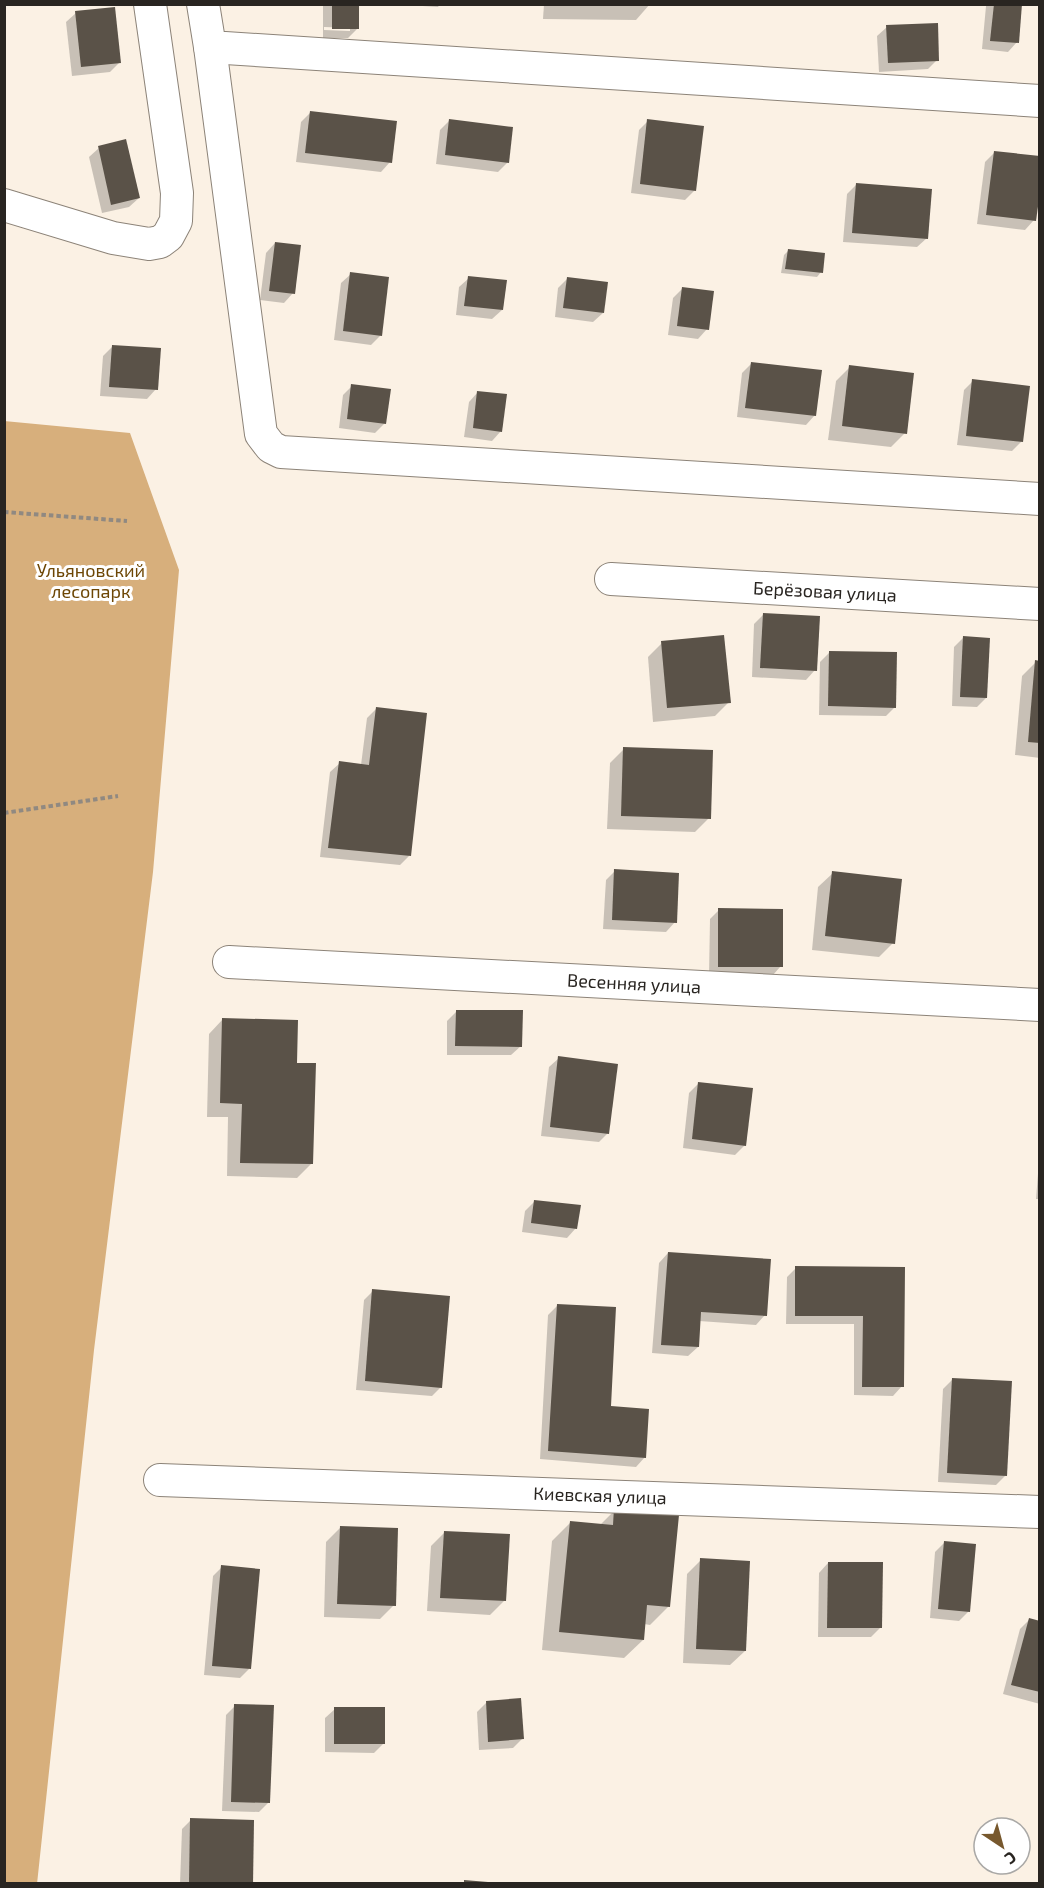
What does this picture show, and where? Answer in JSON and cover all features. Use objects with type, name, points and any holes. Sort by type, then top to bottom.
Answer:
[{"type":"street","points":[[4,205],[113,238],[149,244],[160,242],[168,236],[176,221],[177,193],[150,4]]},
{"type":"street","points":[[203,4],[261,434],[271,447],[281,452],[1040,499]]},
{"type":"street","points":[[210,48],[1040,101]]},
{"type":"street","name":"Берёзовая улица","points":[[611,579],[1040,604]]},
{"type":"street","name":"Весенняя улица","points":[[229,962],[1040,1005]]},
{"type":"street","name":"Киевская улица","points":[[160,1480],[1040,1512]]},
{"type":"path","points":[[4,512],[127,521]]},
{"type":"path","points":[[4,813],[118,796]]},
{"type":"green space","name":"Ульяновский лесопарк","points":[[4,421],[130,433],[179,570],[153,872],[94,1350],[37,1884],[4,1883]]},
{"type":"building","points":[[332,4],[359,4],[359,29],[332,29]]},
{"type":"building","points":[[994,4],[1022,4],[1019,43],[990,41]]},
{"type":"building","points":[[115,7],[121,63],[81,67],[75,11]]},
{"type":"building","points":[[938,23],[939,61],[888,63],[886,25]]},
{"type":"building","points":[[310,111],[397,121],[392,163],[305,153]]},
{"type":"building","points":[[449,119],[513,127],[509,163],[445,155]]},
{"type":"building","points":[[647,119],[704,126],[696,191],[640,184]]},
{"type":"building","points":[[126,139],[140,198],[111,205],[98,146]]},
{"type":"building","points":[[994,151],[1040,156],[1040,192],[1036,221],[986,215]]},
{"type":"building","points":[[856,183],[932,189],[928,239],[852,233]]},
{"type":"building","points":[[275,242],[301,245],[295,294],[269,291]]},
{"type":"building","points":[[788,249],[825,253],[823,273],[785,269]]},
{"type":"building","points":[[350,272],[389,277],[382,336],[343,331]]},
{"type":"building","points":[[468,276],[507,280],[503,310],[464,306]]},
{"type":"building","points":[[567,277],[608,282],[604,313],[563,308]]},
{"type":"building","points":[[682,287],[714,291],[709,330],[677,326]]},
{"type":"building","points":[[112,345],[161,348],[158,390],[109,387]]},
{"type":"building","points":[[751,362],[822,370],[816,416],[745,408]]},
{"type":"building","points":[[849,365],[914,373],[907,434],[842,426]]},
{"type":"building","points":[[972,379],[1030,386],[1023,442],[966,436]]},
{"type":"building","points":[[351,384],[391,389],[386,424],[347,419]]},
{"type":"building","points":[[477,391],[507,394],[502,432],[473,428]]},
{"type":"building","points":[[763,613],[820,616],[817,671],[760,668]]},
{"type":"building","points":[[724,635],[731,703],[667,708],[661,641]]},
{"type":"building","points":[[963,636],[990,638],[987,698],[960,697]]},
{"type":"building","points":[[829,651],[897,652],[896,708],[828,706]]},
{"type":"building","points":[[1035,660],[1040,661],[1040,743],[1028,742]]},
{"type":"building","points":[[376,707],[427,713],[411,856],[328,848],[339,761],[369,765]]},
{"type":"building","points":[[623,747],[713,750],[711,819],[621,816]]},
{"type":"building","points":[[614,869],[679,873],[677,923],[612,920]]},
{"type":"building","points":[[832,871],[902,879],[895,944],[825,936]]},
{"type":"building","points":[[718,908],[783,909],[783,967],[718,967]]},
{"type":"building","points":[[456,1010],[523,1010],[522,1047],[455,1046]]},
{"type":"building","points":[[222,1018],[298,1020],[297,1063],[316,1063],[313,1164],[240,1163],[242,1104],[220,1103]]},
{"type":"building","points":[[558,1056],[618,1064],[609,1134],[550,1127]]},
{"type":"building","points":[[698,1082],[753,1088],[746,1146],[692,1139]]},
{"type":"building","points":[[534,1200],[581,1205],[577,1229],[531,1223]]},
{"type":"building","points":[[668,1252],[771,1259],[767,1316],[701,1312],[699,1347],[661,1345]]},
{"type":"building","points":[[795,1266],[905,1267],[904,1387],[862,1387],[863,1316],[795,1316]]},
{"type":"building","points":[[372,1289],[450,1296],[442,1388],[365,1381]]},
{"type":"building","points":[[557,1304],[616,1307],[611,1406],[649,1409],[646,1458],[548,1451]]},
{"type":"building","points":[[952,1378],[1012,1381],[1007,1476],[947,1473]]},
{"type":"building","points":[[614,1508],[679,1515],[670,1607],[647,1605],[644,1640],[559,1632],[570,1521],[613,1525]]},
{"type":"building","points":[[340,1526],[398,1528],[396,1606],[337,1604]]},
{"type":"building","points":[[444,1531],[510,1534],[506,1601],[440,1598]]},
{"type":"building","points":[[944,1541],[976,1544],[970,1612],[938,1609]]},
{"type":"building","points":[[700,1558],[750,1561],[746,1651],[696,1649]]},
{"type":"building","points":[[828,1562],[883,1562],[882,1628],[827,1628]]},
{"type":"building","points":[[221,1565],[260,1569],[251,1669],[212,1666]]},
{"type":"building","points":[[1029,1618],[1040,1621],[1040,1692],[1011,1685]]},
{"type":"building","points":[[521,1698],[524,1739],[488,1742],[486,1701]]},
{"type":"building","points":[[234,1704],[274,1705],[270,1803],[231,1802]]},
{"type":"building","points":[[334,1707],[385,1707],[385,1744],[334,1744]]},
{"type":"building","points":[[190,1818],[254,1820],[253,1884],[189,1884]]},
{"type":"building","points":[[464,1880],[488,1882],[488,1884],[464,1884]]}]
